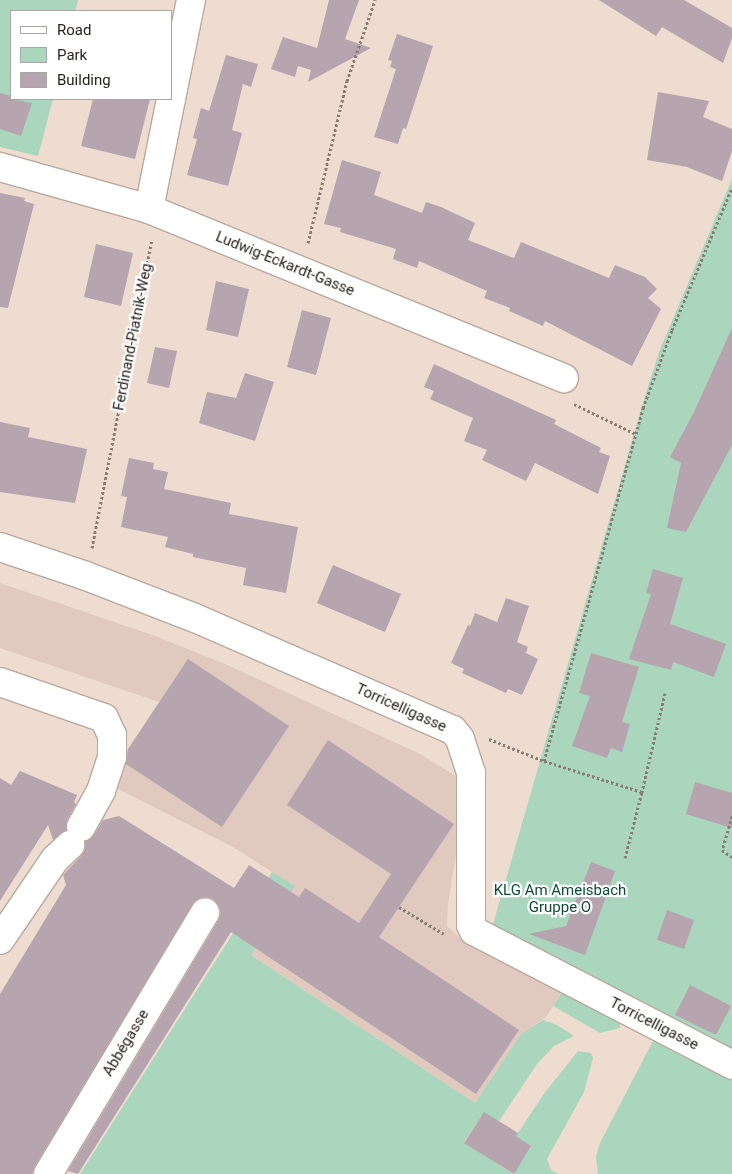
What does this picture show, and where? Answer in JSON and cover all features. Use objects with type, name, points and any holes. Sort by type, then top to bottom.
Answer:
[{"type":"street","points":[[172,94],[191,0]]},
{"type":"street","points":[[149,209],[171,100]]},
{"type":"street","name":"Ludwig-Eckardt-Gasse","points":[[0,167],[149,209],[564,378]]},
{"type":"street","name":"Torricelligasse","points":[[0,546],[86,576],[195,618],[453,730],[460,740],[471,774],[471,925],[474,931],[732,1064]]},
{"type":"street","points":[[0,682],[104,718],[112,735],[112,757],[102,791],[76,836],[55,859],[0,940]]},
{"type":"street","name":"Abbégasse","points":[[48,1174],[205,913]]},
{"type":"path","points":[[301,271],[347,81],[375,0]]},
{"type":"path","points":[[544,761],[643,408],[672,330],[732,188]]},
{"type":"path","name":"Ferdinand-Piatnik-Weg","points":[[86,576],[153,234],[149,209]]},
{"type":"path","points":[[564,378],[575,406],[636,434]]},
{"type":"path","points":[[625,858],[665,693]]},
{"type":"path","points":[[453,730],[497,741],[544,761],[642,792]]},
{"type":"path","points":[[732,816],[722,850],[732,857]]},
{"type":"path","points":[[399,907],[450,938],[457,939],[474,931]]},
{"type":"shaded area","points":[[0,583],[158,637],[223,663],[420,754],[459,778],[464,804],[448,904],[447,926],[464,942],[481,952],[564,990],[546,1017],[521,1034],[475,1103],[250,954],[294,886],[233,847],[118,789],[121,760],[159,702],[0,648]]},
{"type":"green space","points":[[0,0],[78,0],[75,10],[10,10],[10,100],[53,100],[38,156],[0,147]]},
{"type":"green space","name":"KLG Am Ameisbach Gruppe O","points":[[732,179],[732,1052],[601,980],[492,928],[659,352]]},
{"type":"green space","points":[[272,872],[295,886],[251,955],[475,1103],[521,1034],[543,1020],[557,1025],[574,1036],[554,1046],[537,1064],[497,1124],[482,1115],[464,1142],[513,1174],[80,1174]]},
{"type":"green space","points":[[564,990],[620,1019],[620,1028],[600,1033],[553,1006]]},
{"type":"green space","points":[[654,1039],[732,1077],[732,1174],[598,1174],[596,1157],[600,1143]]},
{"type":"green space","points":[[578,1051],[591,1053],[593,1058],[584,1092],[547,1159],[551,1170],[559,1174],[513,1174],[531,1146],[516,1136],[543,1095]]},
{"type":"building","points":[[329,0],[359,0],[345,39],[371,48],[308,82],[311,70],[298,66],[295,77],[271,69],[283,37],[317,48]]},
{"type":"building","points":[[599,0],[684,0],[732,28],[732,38],[723,63],[662,27],[656,36]]},
{"type":"building","points":[[397,34],[433,46],[406,129],[403,128],[398,144],[374,137],[396,69],[390,67],[392,61],[388,60]]},
{"type":"building","points":[[226,55],[258,64],[251,87],[243,84],[232,130],[242,133],[228,186],[187,175],[197,139],[193,138],[201,108],[209,111]]},
{"type":"building","points":[[658,92],[709,101],[703,117],[732,129],[732,151],[722,181],[687,167],[647,160]]},
{"type":"building","points":[[0,93],[10,96],[10,100],[32,103],[21,136],[0,129]]},
{"type":"building","points":[[93,100],[150,100],[135,159],[81,146]]},
{"type":"building","points":[[342,160],[381,172],[374,195],[422,213],[426,202],[441,207],[475,223],[468,240],[514,258],[521,242],[609,278],[615,265],[645,277],[657,289],[648,298],[661,309],[632,366],[545,321],[543,326],[509,311],[510,308],[484,298],[487,291],[419,261],[417,268],[393,259],[396,249],[340,232],[341,228],[324,224]]},
{"type":"building","points":[[0,193],[25,198],[24,201],[34,204],[8,308],[0,307]]},
{"type":"building","points":[[96,244],[133,253],[121,306],[84,297]]},
{"type":"building","points":[[216,281],[249,289],[238,337],[206,330]]},
{"type":"building","points":[[302,310],[331,318],[316,375],[287,367]]},
{"type":"building","points":[[732,328],[732,445],[686,532],[667,528],[681,463],[670,457],[694,412]]},
{"type":"building","points":[[155,347],[177,351],[169,388],[147,383]]},
{"type":"building","points":[[434,364],[556,420],[554,424],[601,448],[599,452],[610,456],[598,494],[535,463],[526,481],[482,460],[487,450],[464,441],[473,418],[430,399],[434,391],[424,387]]},
{"type":"building","points":[[245,373],[274,382],[255,441],[199,423],[207,392],[236,398]]},
{"type":"building","points":[[0,422],[30,428],[28,437],[87,449],[75,503],[0,492]]},
{"type":"building","points":[[129,458],[154,463],[153,469],[168,472],[164,489],[231,503],[229,514],[298,527],[286,593],[243,585],[246,568],[193,557],[193,554],[165,547],[168,537],[121,527],[127,497],[121,496]]},
{"type":"building","points":[[333,565],[401,594],[385,632],[317,603]]},
{"type":"building","points":[[653,569],[683,578],[670,624],[726,644],[714,677],[673,662],[671,670],[629,659],[651,594],[646,593]]},
{"type":"building","points":[[506,598],[529,606],[517,642],[528,647],[526,653],[538,659],[522,695],[508,689],[506,693],[462,673],[464,669],[451,663],[475,613],[497,622]]},
{"type":"building","points":[[591,653],[639,667],[622,722],[630,724],[622,752],[611,748],[607,758],[572,746],[590,696],[579,693]]},
{"type":"building","points":[[188,659],[289,726],[222,827],[126,764],[128,749]]},
{"type":"building","points":[[328,740],[454,824],[379,937],[519,1030],[476,1094],[231,932],[78,1174],[68,1171],[218,921],[221,913],[218,905],[213,899],[205,897],[197,900],[192,905],[35,1166],[32,1174],[0,1174],[0,994],[66,885],[63,875],[81,856],[85,849],[85,842],[94,835],[103,820],[119,816],[234,888],[249,865],[299,897],[305,888],[359,923],[391,874],[287,805]]},
{"type":"building","points":[[20,771],[77,795],[74,802],[76,804],[67,820],[66,830],[53,840],[48,825],[0,901],[0,778],[11,785]]},
{"type":"building","points":[[695,782],[732,793],[732,828],[686,814]]},
{"type":"building","points":[[591,862],[615,871],[585,955],[529,934],[566,926]]},
{"type":"building","points":[[667,910],[694,920],[684,949],[657,940]]},
{"type":"building","points":[[690,985],[731,1006],[716,1035],[675,1015]]},
{"type":"building","points":[[484,1112],[518,1133],[516,1136],[531,1146],[514,1174],[464,1143]]}]
